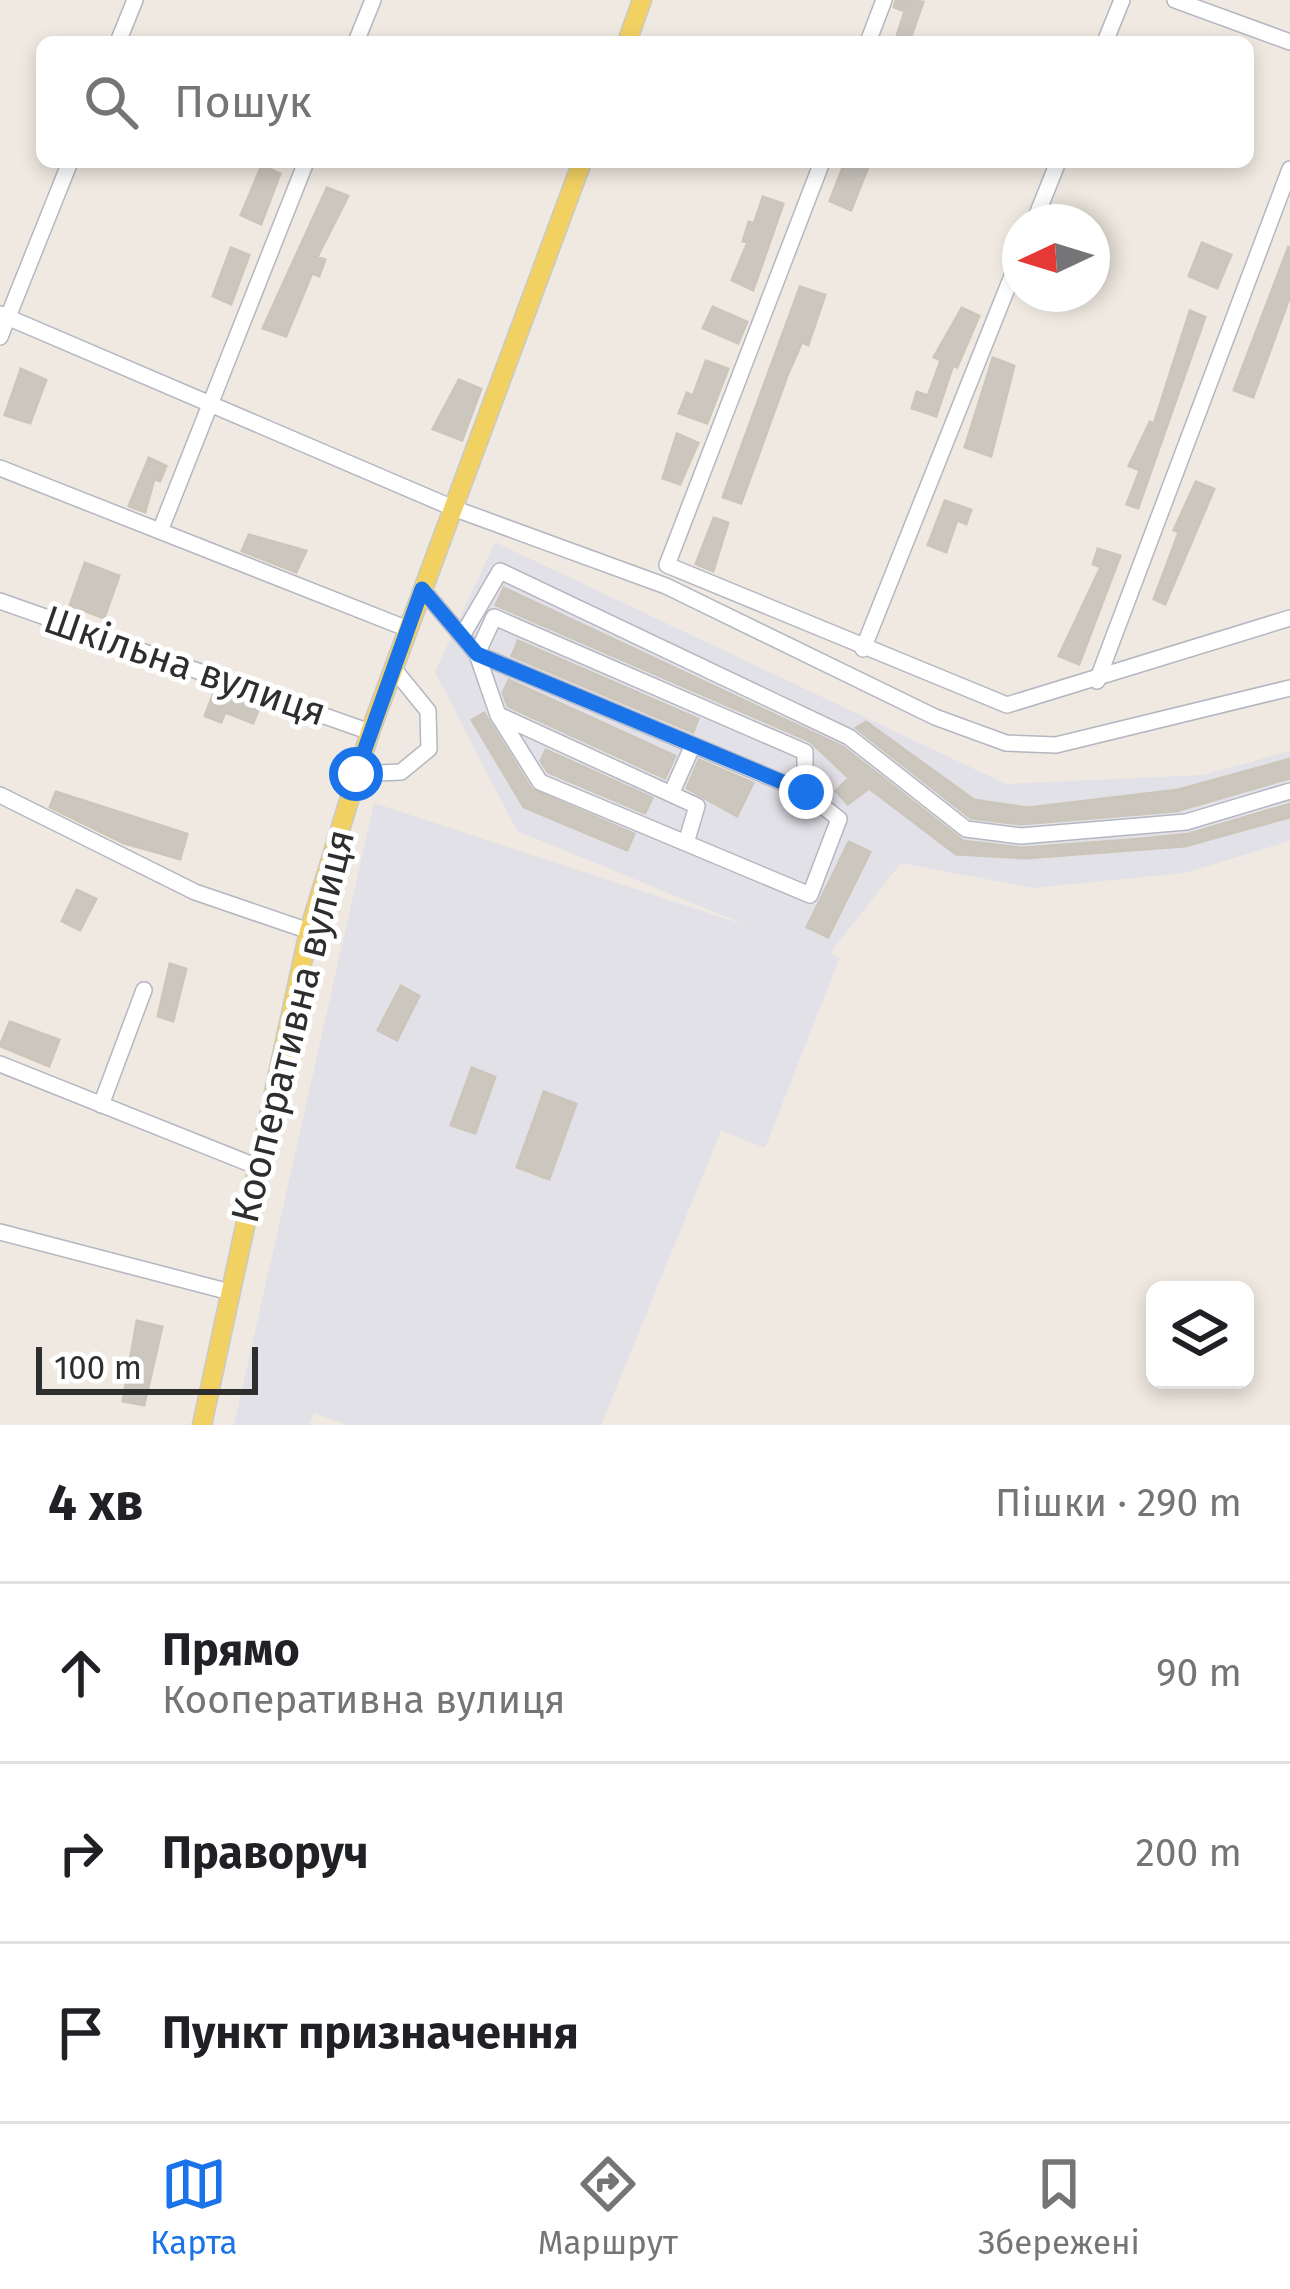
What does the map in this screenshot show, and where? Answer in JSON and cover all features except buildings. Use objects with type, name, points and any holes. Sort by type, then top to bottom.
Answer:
[{"type":"main road","points":[[629,36],[642,0]]},
{"type":"main road","name":"Кооперативна вулиця","points":[[202,1425],[308,931],[370,732],[580,168]]},
{"type":"street","points":[[120,36],[135,0]]},
{"type":"street","points":[[358,36],[373,0]]},
{"type":"street","points":[[870,36],[884,0]]},
{"type":"street","points":[[1108,36],[1122,0]]},
{"type":"street","points":[[1174,0],[1290,42]]},
{"type":"street","points":[[0,337],[4,316],[67,168]]},
{"type":"street","points":[[160,531],[304,168]]},
{"type":"street","points":[[820,168],[667,565],[1007,705],[1290,618]]},
{"type":"street","points":[[1041,204],[1056,168]]},
{"type":"street","points":[[1097,680],[1290,169]]},
{"type":"street","points":[[863,649],[1002,301]]},
{"type":"street","points":[[4,316],[453,508],[666,586],[934,717],[1006,743],[1056,745],[1290,688]]},
{"type":"street","points":[[0,468],[408,629]]},
{"type":"street","points":[[462,636],[500,571],[849,736],[966,829],[1021,836],[1186,822],[1290,791]]},
{"type":"street","points":[[422,589],[477,654],[498,715],[540,782],[810,895],[839,819],[806,792],[477,654]]},
{"type":"street","name":"Шкільна вулиця","points":[[0,601],[370,732]]},
{"type":"street","points":[[477,654],[494,616],[805,752],[806,792]]},
{"type":"street","points":[[356,774],[401,772],[429,749],[428,712],[394,668]]},
{"type":"street","points":[[498,715],[697,806],[686,843]]},
{"type":"street","points":[[670,794],[693,745]]},
{"type":"street","points":[[0,795],[195,892],[308,931]]},
{"type":"street","points":[[101,1105],[144,990]]},
{"type":"street","points":[[0,1064],[258,1167]]},
{"type":"street","points":[[0,1232],[230,1292]]},
{"type":"shaded area","points":[[495,542],[1006,784],[1203,775],[1290,751],[1290,841],[1184,873],[1032,888],[901,863],[830,953],[840,957],[765,1148],[721,1131],[601,1425],[348,1425],[314,1413],[309,1425],[234,1425],[374,803],[751,927],[517,831],[435,672]]},
{"type":"route","points":[[356,774],[422,589],[477,654],[806,792]]}]
